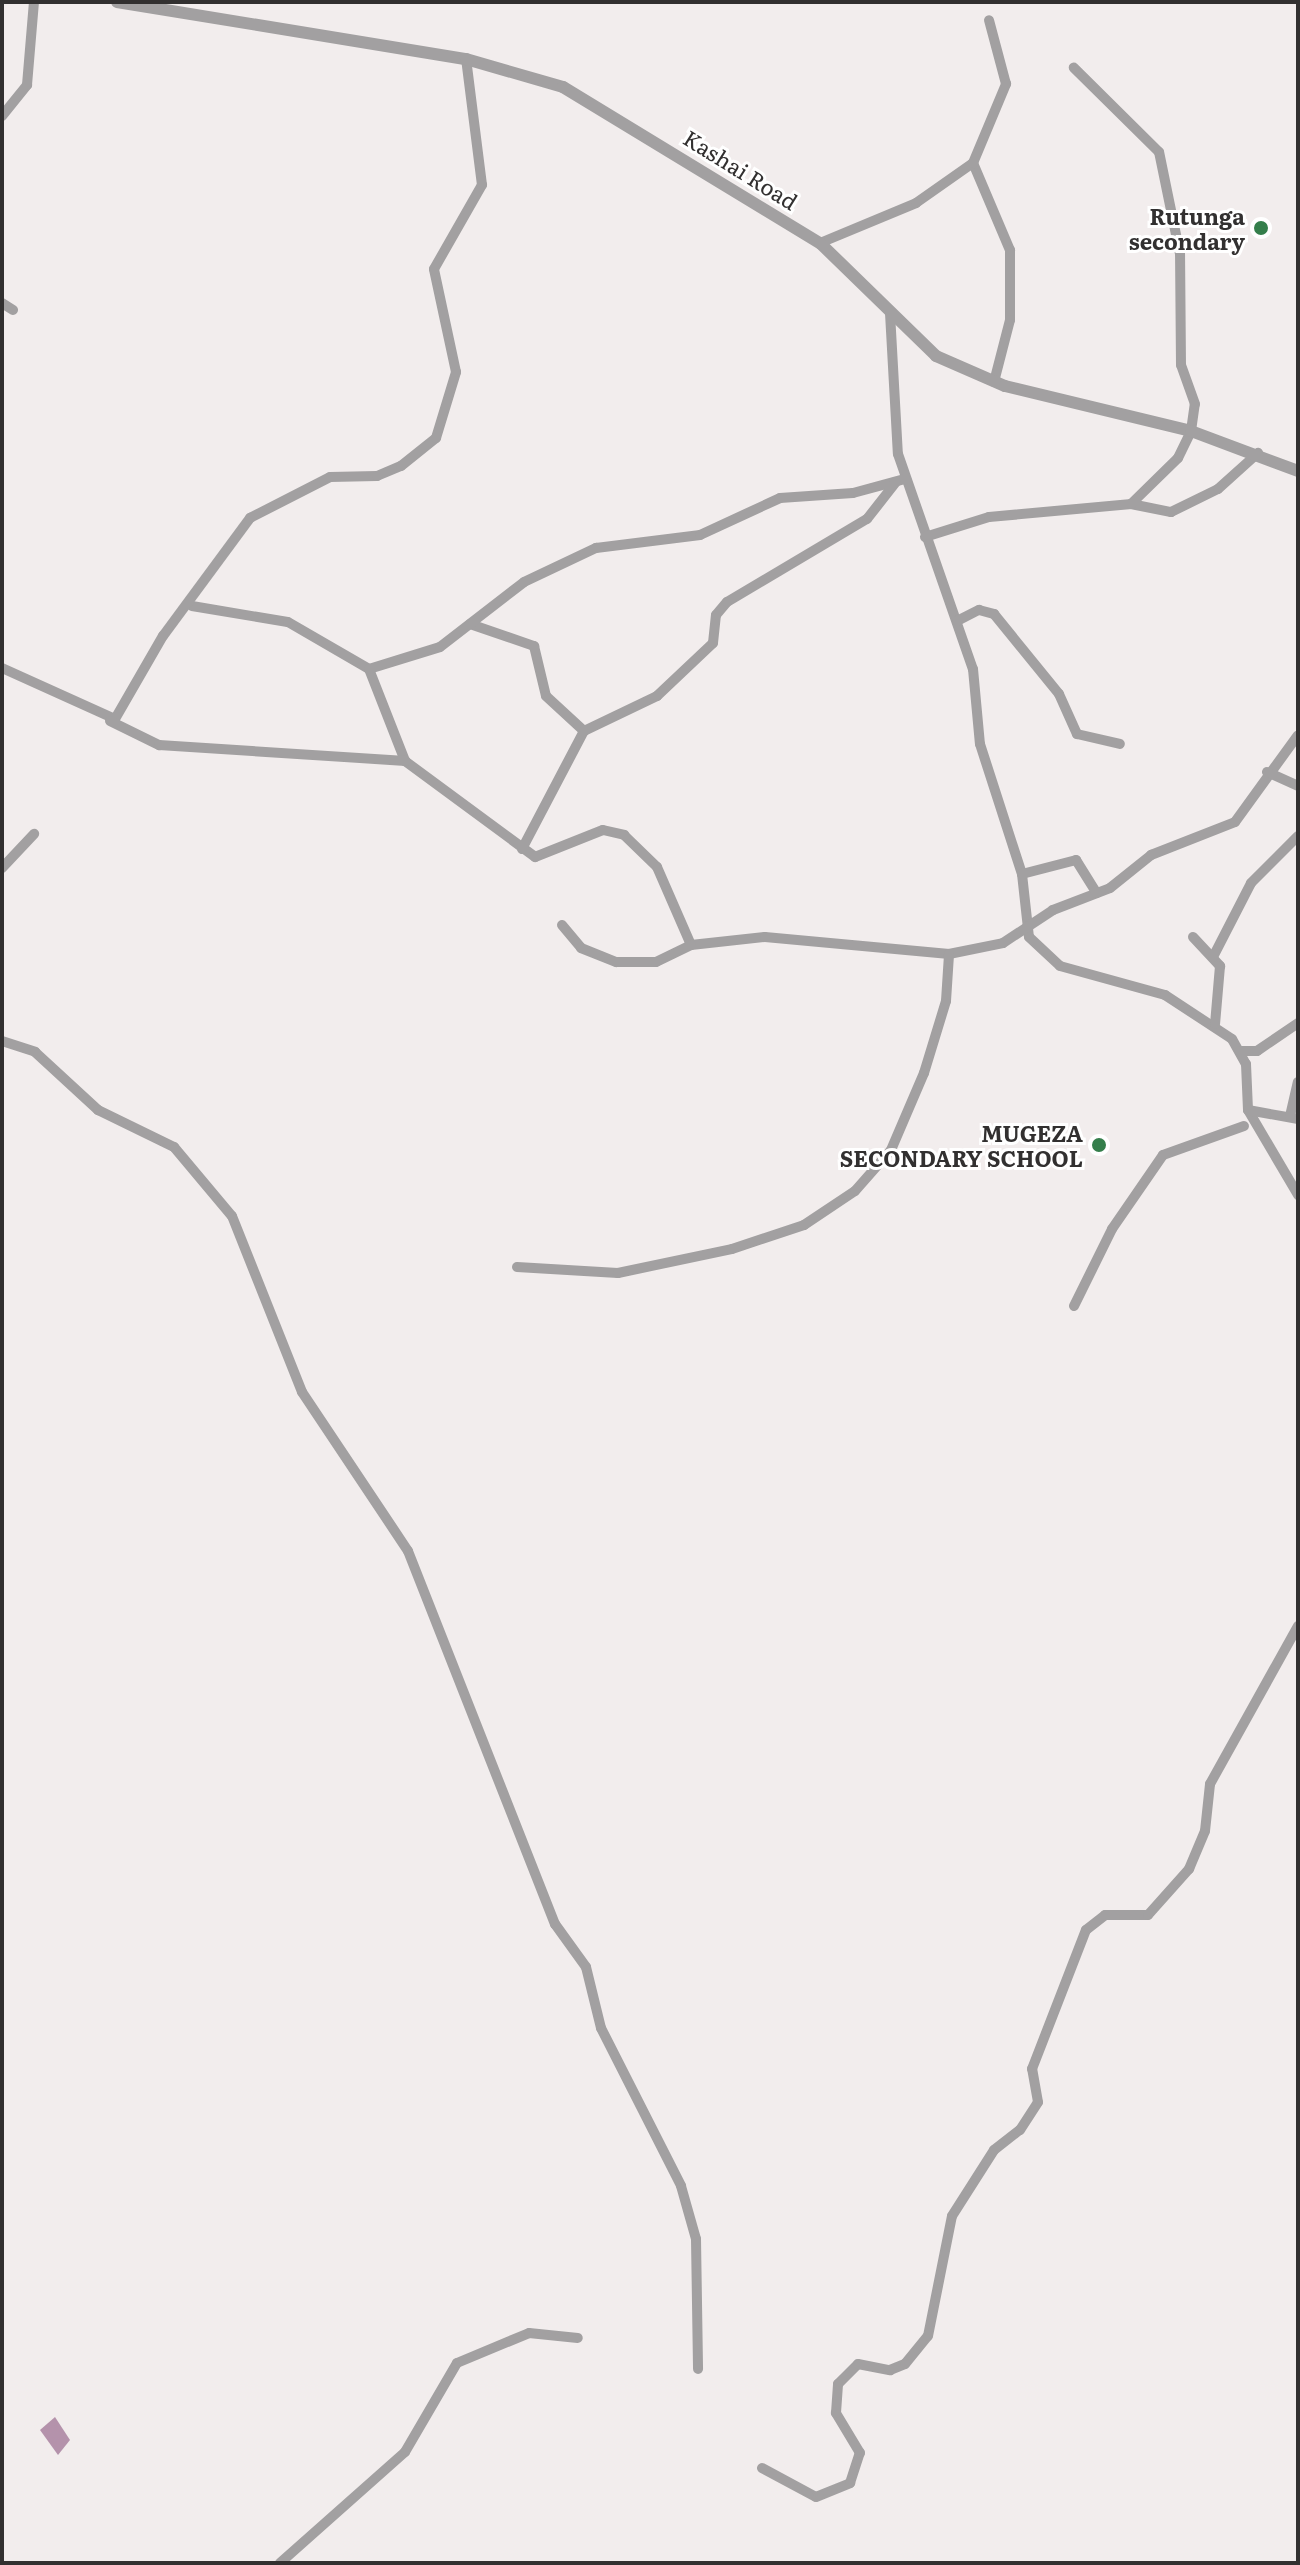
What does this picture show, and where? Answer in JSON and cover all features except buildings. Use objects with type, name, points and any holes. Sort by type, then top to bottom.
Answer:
[{"type":"street","points":[[2,116],[27,85],[34,2]]},
{"type":"street","name":"Kashai Road","points":[[117,2],[466,59],[588,99],[820,243],[936,356],[994,382],[1191,431],[1258,453],[1298,471]]},
{"type":"street","points":[[820,243],[916,203],[973,163],[1006,84],[989,20]]},
{"type":"street","points":[[110,721],[125,711],[155,648],[192,606],[217,556],[250,518],[330,477],[377,476],[417,457],[436,438],[456,384],[434,269],[482,185],[466,59]]},
{"type":"street","points":[[1074,68],[1159,152],[1180,254],[1181,365],[1195,404],[1191,431],[1168,470],[1131,504]]},
{"type":"street","points":[[973,163],[1010,250],[1010,320],[994,382]]},
{"type":"street","points":[[2,303],[13,310]]},
{"type":"street","points":[[890,313],[889,381],[900,480],[925,537],[973,669],[987,777],[1022,874],[1027,927],[1060,966],[1165,995],[1215,1024],[1240,1051],[1248,1110],[1298,1195]]},
{"type":"street","points":[[925,537],[989,517],[1131,504],[1171,512],[1228,482],[1258,453]]},
{"type":"street","points":[[369,669],[427,653],[524,582],[596,548],[700,535],[780,498],[900,480]]},
{"type":"street","points":[[522,849],[584,731],[657,696],[713,643],[716,615],[727,602],[867,519],[900,480]]},
{"type":"street","points":[[192,606],[288,622],[369,669],[405,761],[535,857],[603,830],[624,835],[657,867],[691,945]]},
{"type":"street","points":[[957,621],[979,610],[994,614],[1059,694],[1077,734],[1120,744]]},
{"type":"street","points":[[470,624],[534,646],[546,696],[584,731]]},
{"type":"street","points":[[2,668],[110,721],[135,737],[174,747],[405,761]]},
{"type":"street","points":[[562,925],[581,948],[616,962],[656,962],[691,945],[765,937],[949,954],[1003,943],[1027,927],[1097,893],[1151,855],[1235,822],[1267,772],[1298,735]]},
{"type":"street","points":[[1267,772],[1298,786]]},
{"type":"street","points":[[2,868],[34,834]]},
{"type":"street","points":[[1213,957],[1251,883],[1298,836]]},
{"type":"street","points":[[1022,874],[1076,860],[1097,893]]},
{"type":"street","points":[[1193,937],[1213,957],[1221,976],[1212,1004],[1215,1024]]},
{"type":"street","points":[[517,1267],[618,1273],[718,1253],[804,1225],[855,1191],[891,1150],[924,1073],[946,1001],[949,954]]},
{"type":"street","points":[[1240,1051],[1271,1044],[1298,1023]]},
{"type":"street","points":[[2,1041],[35,1052],[98,1110],[174,1147],[232,1216],[302,1392],[408,1551],[555,1924],[586,1967],[601,2028],[681,2186],[696,2239],[698,2369]]},
{"type":"street","points":[[1248,1110],[1294,1117],[1298,1082]]},
{"type":"street","points":[[1074,1306],[1112,1229],[1163,1155],[1244,1126]]},
{"type":"street","points":[[762,2468],[816,2497],[850,2483],[860,2453],[836,2413],[838,2384],[858,2364],[890,2370],[905,2364],[928,2336],[952,2216],[994,2150],[1020,2130],[1038,2102],[1032,2069],[1086,1930],[1105,1915],[1148,1915],[1189,1869],[1205,1831],[1210,1784],[1298,1626]]},
{"type":"street","points":[[280,2563],[405,2452],[457,2363],[529,2333],[578,2338]]},
{"type":"shaded area","points":[[55,2417],[70,2440],[58,2455],[40,2430]]},
{"type":"place","name":"Rutunga secondary","points":[[1261,228]]},
{"type":"place","name":"MUGEZA SECONDARY SCHOOL","points":[[1099,1145]]}]
